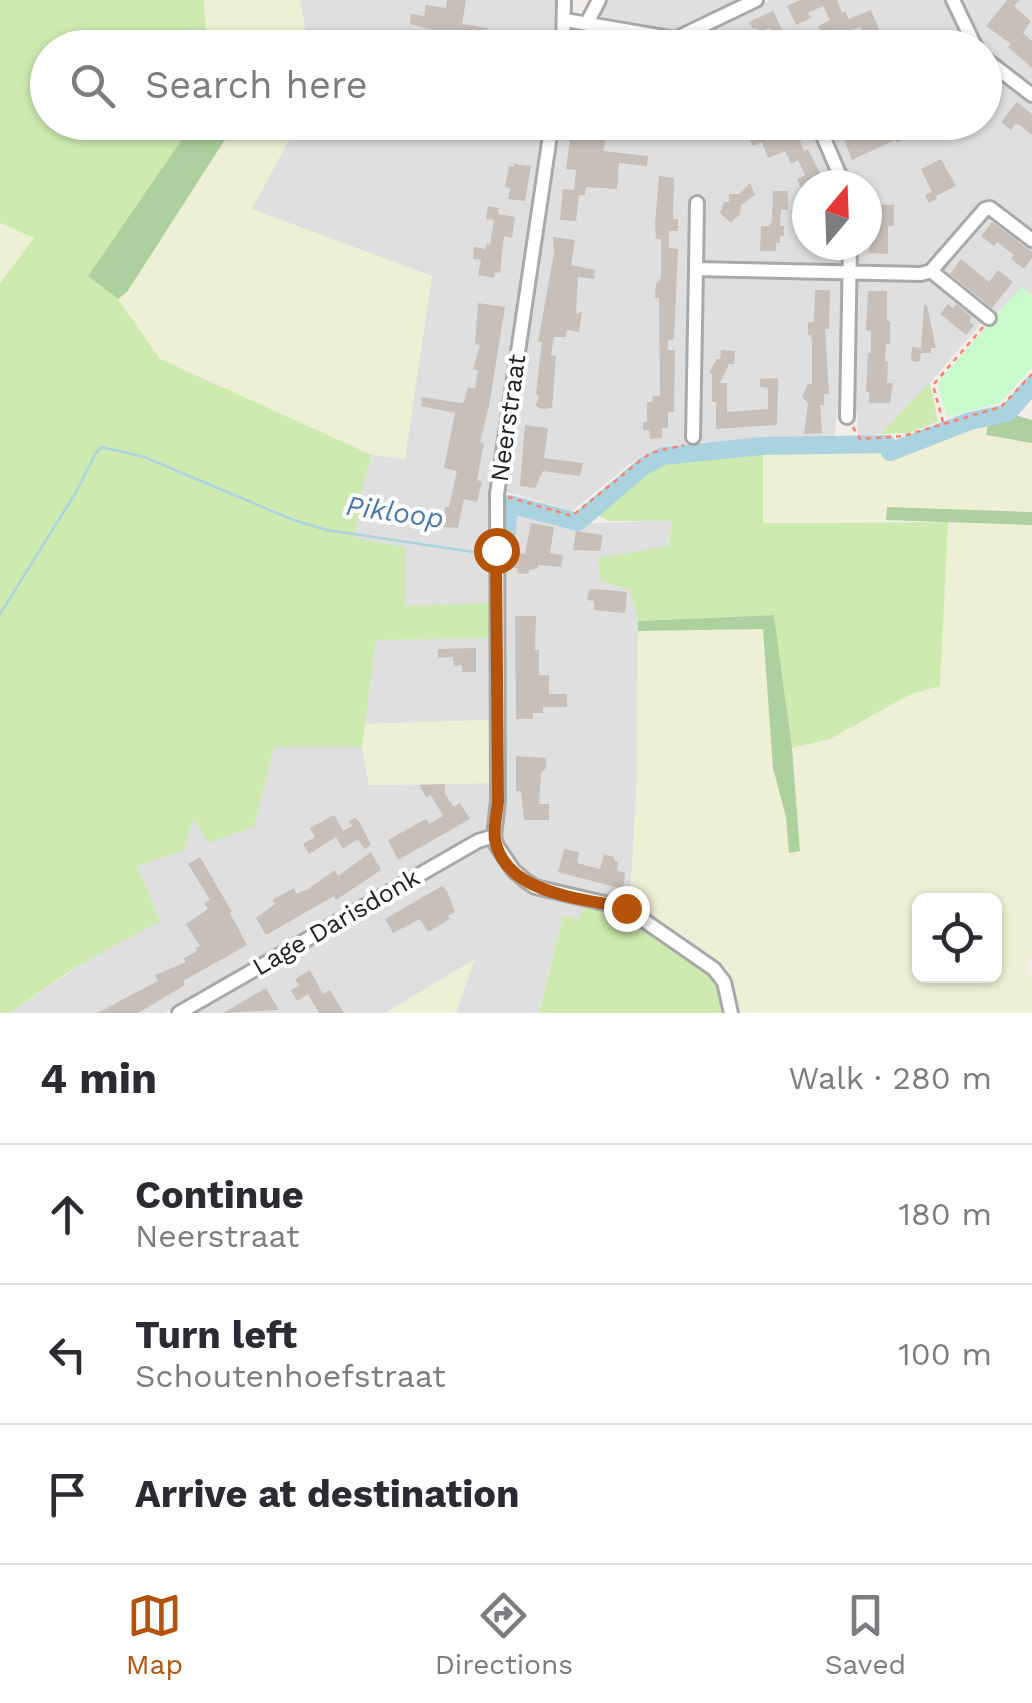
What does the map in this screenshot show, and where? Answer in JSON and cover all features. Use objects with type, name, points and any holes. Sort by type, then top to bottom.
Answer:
[{"type":"street","points":[[564,0],[564,30]]},
{"type":"street","points":[[587,23],[599,0]]},
{"type":"street","points":[[693,30],[756,0]]},
{"type":"street","points":[[953,0],[967,30]]},
{"type":"street","points":[[565,20],[629,30]]},
{"type":"street","points":[[1002,72],[1032,95]]},
{"type":"street","name":"Neerstraat","points":[[494,836],[498,801],[498,494],[549,140]]},
{"type":"street","points":[[828,140],[839,170]]},
{"type":"street","points":[[693,437],[697,203]]},
{"type":"street","points":[[696,269],[921,274],[931,271],[984,210],[990,208],[1032,240]]},
{"type":"street","points":[[847,417],[849,260]]},
{"type":"street","points":[[931,271],[990,318]]},
{"type":"street","points":[[494,836],[514,871],[535,887],[626,908],[714,968],[724,982],[731,1013]]},
{"type":"street","name":"Lage Darisdonk","points":[[179,1013],[464,849],[494,836]]},
{"type":"path","points":[[943,423],[933,386],[990,318]]},
{"type":"path","points":[[847,417],[860,439],[903,436],[1001,407],[1032,374]]},
{"type":"path","points":[[498,494],[572,516],[650,453],[681,448],[693,437]]},
{"type":"shaded area","points":[[300,0],[558,0],[557,30],[305,30]]},
{"type":"shaded area","points":[[604,0],[740,0],[672,30],[604,20],[598,13]]},
{"type":"shaded area","points":[[771,0],[946,0],[959,30],[706,30]]},
{"type":"shaded area","points":[[960,0],[1032,0],[1032,84],[1002,61],[1002,30],[975,30]]},
{"type":"shaded area","points":[[1002,76],[1032,101],[1032,295],[1021,288],[994,318],[983,321],[917,398],[880,434],[858,434],[853,405],[855,260],[882,260],[882,170],[843,170],[830,140],[1002,140]]},
{"type":"shaded area","points":[[289,140],[543,140],[494,473],[489,603],[405,606],[355,538],[372,455],[404,459],[251,209]]},
{"type":"shaded area","points":[[555,140],[819,140],[832,170],[792,170],[792,260],[843,260],[842,403],[837,411],[834,441],[701,442],[660,447],[635,460],[572,511],[504,491]]},
{"type":"shaded area","points":[[504,503],[579,524],[672,520],[668,546],[598,559],[630,589],[638,621],[637,777],[630,904],[534,881],[503,844],[500,550]]},
{"type":"shaded area","points":[[491,638],[492,720],[364,724],[375,640]]},
{"type":"shaded area","points":[[274,747],[362,747],[369,785],[494,783],[491,823],[473,838],[164,1013],[9,1013],[76,968],[136,866],[193,818],[253,827]]},
{"type":"shaded area","points":[[482,846],[489,847],[517,883],[532,893],[586,905],[579,919],[563,915],[539,1013],[456,1013],[474,960],[385,1013],[184,1013]]},
{"type":"green space","points":[[0,0],[204,0],[206,30],[30,30],[30,140],[182,140],[88,276],[118,299],[160,359],[372,455],[355,538],[406,547],[406,606],[489,603],[491,638],[376,640],[362,747],[274,747],[254,827],[209,843],[193,819],[184,850],[137,866],[160,921],[76,967],[9,1013],[0,1013],[0,283],[34,238],[0,223]]},
{"type":"green space","points":[[204,0],[300,0],[305,30],[206,30]]},
{"type":"green space","points":[[182,140],[225,140],[127,292],[118,299],[88,276]]},
{"type":"green space","points":[[223,140],[289,140],[252,209],[432,276],[405,459],[372,455],[160,359],[118,299],[127,291]]},
{"type":"green space","points":[[0,223],[34,238],[0,283]]},
{"type":"green space","points":[[1021,287],[1032,296],[1032,368],[1000,403],[947,417],[937,383]]},
{"type":"green space","points":[[930,383],[938,422],[908,433],[880,434]]},
{"type":"green space","points":[[1008,413],[1032,420],[1032,443],[986,435],[989,419]]},
{"type":"green space","points":[[989,419],[986,435],[1032,443],[1032,512],[887,507],[886,520],[762,523],[763,448],[896,445]]},
{"type":"green space","points":[[763,448],[763,523],[948,522],[940,686],[911,694],[830,739],[792,748],[774,615],[638,621],[630,590],[600,581],[598,558],[668,546],[672,521],[609,521],[584,509],[663,456]]},
{"type":"green space","points":[[887,507],[1032,512],[1032,525],[886,520]]},
{"type":"green space","points":[[948,522],[1032,525],[1032,953],[1025,972],[1032,980],[1032,1013],[739,1013],[729,971],[630,904],[637,777],[638,631],[763,629],[773,768],[786,817],[789,852],[800,851],[792,748],[830,739],[912,694],[940,686]]},
{"type":"green space","points":[[774,615],[792,748],[800,851],[789,853],[786,817],[773,768],[763,629],[638,631],[638,621]]},
{"type":"green space","points":[[492,720],[494,783],[369,785],[362,747],[364,724]]},
{"type":"green space","points":[[586,905],[633,917],[710,973],[718,983],[725,1013],[539,1013],[563,915],[579,919]]},
{"type":"green space","points":[[475,959],[456,1013],[385,1013]]},
{"type":"building","points":[[447,0],[466,0],[462,24],[488,30],[434,30],[410,24],[411,14],[424,16],[426,5],[446,8]]},
{"type":"building","points":[[800,0],[837,0],[849,19],[871,10],[879,29],[820,30],[818,26],[830,20],[823,6],[796,25],[787,6]]},
{"type":"building","points":[[1007,0],[1019,0],[1014,6],[1031,21],[1023,33],[1032,41],[1032,68],[1008,47],[1011,44],[1002,38],[1002,30],[986,26]]},
{"type":"building","points":[[773,11],[782,30],[753,29],[749,22]]},
{"type":"building","points":[[1017,102],[1032,114],[1032,135],[1020,125],[1015,124],[1011,130],[1002,121]]},
{"type":"building","points":[[570,140],[606,140],[603,151],[648,156],[647,166],[619,163],[617,189],[586,187],[585,195],[579,195],[576,221],[560,220],[563,189],[574,190],[576,170],[566,169]]},
{"type":"building","points":[[750,140],[799,140],[818,170],[803,170],[798,160],[791,164],[785,151],[768,158],[762,142],[753,146]]},
{"type":"building","points":[[844,140],[895,140],[852,160]]},
{"type":"building","points":[[941,159],[956,186],[929,203],[925,195],[932,192],[921,169]]},
{"type":"building","points":[[509,166],[531,166],[525,201],[508,199],[510,188],[505,187]]},
{"type":"building","points":[[659,176],[674,178],[673,219],[678,219],[678,231],[669,231],[669,248],[678,249],[674,339],[668,340],[668,350],[675,350],[674,412],[668,412],[668,428],[662,428],[662,438],[650,439],[649,430],[643,430],[647,402],[660,396],[659,298],[655,298],[656,284],[661,278],[661,239],[656,239],[655,225]]},
{"type":"building","points":[[750,183],[755,195],[741,205],[740,214],[731,223],[720,213],[724,202],[729,202],[729,194],[739,194]]},
{"type":"building","points":[[773,191],[788,191],[788,210],[781,210],[784,236],[776,243],[776,251],[760,251],[761,226],[769,226],[772,221]]},
{"type":"building","points":[[882,205],[894,205],[894,226],[888,226],[888,254],[882,254]]},
{"type":"building","points":[[488,206],[499,208],[498,214],[515,217],[512,238],[504,236],[500,273],[495,272],[494,278],[478,275],[481,260],[473,259],[474,247],[486,249],[486,244],[490,245],[494,220],[486,219]]},
{"type":"building","points":[[992,222],[1032,252],[1024,269],[1011,259],[1014,255],[981,236]]},
{"type":"building","points":[[553,237],[575,240],[571,265],[595,270],[594,279],[578,277],[576,314],[582,312],[579,332],[567,330],[566,337],[554,337],[552,408],[543,409],[535,406],[542,342],[538,342],[554,253]]},
{"type":"building","points":[[961,259],[989,282],[998,270],[1013,282],[992,308],[950,274]]},
{"type":"building","points":[[815,290],[830,290],[829,329],[825,329],[829,394],[824,394],[824,405],[820,405],[822,433],[804,434],[808,403],[802,397],[808,384],[812,384],[808,322],[814,322]]},
{"type":"building","points":[[868,291],[887,291],[890,344],[886,344],[885,361],[887,383],[893,383],[890,403],[869,403],[866,392],[871,353],[871,331],[866,330]]},
{"type":"building","points":[[478,303],[505,307],[480,442],[484,443],[477,480],[482,482],[477,502],[464,499],[458,528],[443,527],[457,471],[444,468],[455,413],[421,406],[422,397],[460,403],[464,402],[468,387],[475,389],[478,370],[473,369],[480,345],[475,344]]},
{"type":"building","points":[[948,304],[953,308],[956,304],[972,317],[969,321],[974,325],[966,335],[940,314]]},
{"type":"building","points":[[924,305],[936,348],[931,348],[931,353],[921,353],[919,362],[911,361],[912,347],[921,348]]},
{"type":"building","points":[[721,350],[735,351],[734,364],[729,364],[720,383],[727,383],[727,412],[768,409],[768,388],[760,387],[760,379],[778,378],[777,425],[716,429],[716,402],[712,402],[709,372],[720,359]]},
{"type":"building","points":[[525,425],[548,428],[544,458],[583,463],[580,476],[543,471],[535,488],[520,486]]},
{"type":"building","points":[[531,523],[554,527],[550,553],[563,555],[561,567],[538,565],[528,574],[517,573],[515,552],[525,554]]},
{"type":"building","points":[[576,531],[603,535],[600,551],[573,550]]},
{"type":"building","points":[[589,590],[627,592],[625,613],[594,610],[594,601],[587,600]]},
{"type":"building","points":[[515,616],[536,616],[539,675],[549,675],[549,694],[567,694],[567,707],[543,707],[543,713],[533,713],[533,719],[516,719]]},
{"type":"building","points":[[476,648],[476,672],[462,672],[462,665],[454,666],[453,657],[438,658],[438,649]]},
{"type":"building","points":[[516,756],[546,758],[539,804],[549,804],[549,820],[524,820],[521,791],[516,791]]},
{"type":"building","points":[[445,784],[445,794],[454,807],[460,803],[470,819],[398,860],[388,840],[426,819],[429,824],[443,816],[431,795],[426,797],[419,785]]},
{"type":"building","points":[[334,815],[343,831],[352,826],[349,821],[359,821],[371,845],[364,849],[358,839],[343,849],[336,837],[309,854],[303,844],[315,837],[310,828]]},
{"type":"building","points":[[564,849],[579,852],[577,863],[600,869],[604,854],[614,857],[617,870],[625,873],[623,889],[558,872]]},
{"type":"building","points":[[371,852],[381,870],[336,900],[334,896],[266,935],[256,918],[275,904],[272,900],[294,888],[296,894],[308,889],[335,870],[338,876]]},
{"type":"building","points":[[200,857],[247,945],[183,981],[185,985],[138,1013],[97,1013],[158,981],[155,975],[186,962],[184,958],[197,951],[195,948],[200,946],[186,924],[208,909],[204,903],[210,900],[188,864]]},
{"type":"building","points":[[442,886],[455,912],[448,916],[450,919],[428,932],[420,919],[393,933],[385,919]]},
{"type":"building","points":[[310,970],[323,994],[330,990],[344,1013],[319,1013],[308,994],[297,1001],[291,990],[299,986],[295,979]]},
{"type":"building","points":[[266,988],[279,1010],[223,1013],[254,995]]},
{"type":"waterway","name":"Pikloop","points":[[487,554],[505,556],[509,504],[578,522],[644,466],[663,456],[762,446],[887,444],[890,452],[970,421],[1008,413],[1032,385]]},
{"type":"waterway","name":"Pikloop","points":[[0,614],[102,447],[144,457],[296,521],[327,530],[487,554]]},
{"type":"route","points":[[496,550],[497,846],[514,871],[535,887],[626,908]]}]
